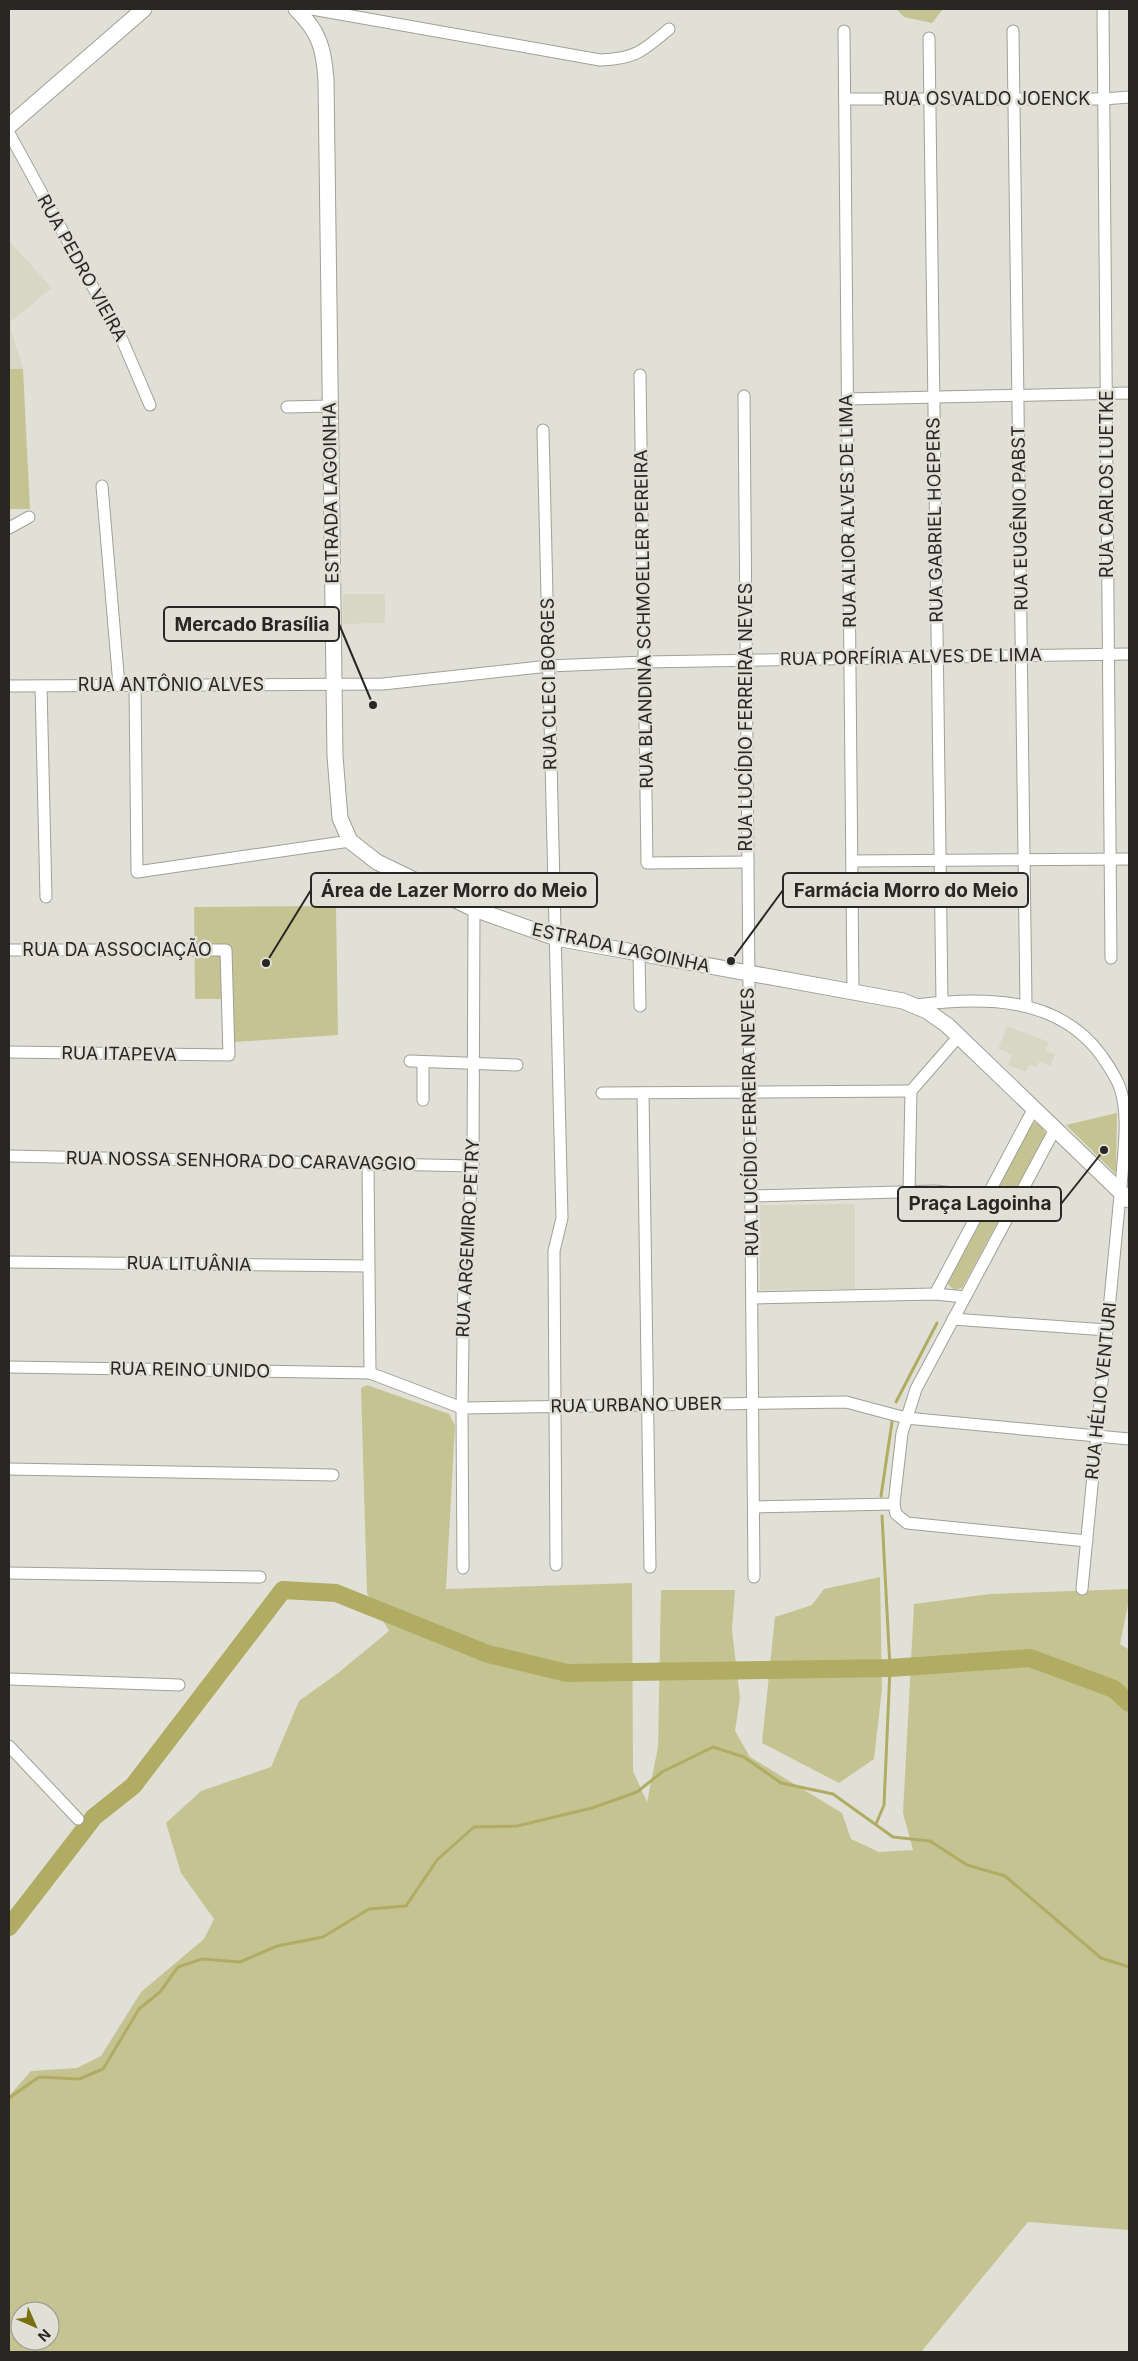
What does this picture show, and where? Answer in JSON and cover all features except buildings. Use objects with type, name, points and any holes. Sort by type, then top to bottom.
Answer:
[{"type":"main road","points":[[9,126],[144,9]]},
{"type":"main road","name":"ESTRADA LAGOINHA","points":[[296,9],[312,26],[320,41],[326,73],[334,685],[338,806],[344,831],[350,841],[377,862],[474,909],[556,938],[853,991],[916,1006]]},
{"type":"main road","points":[[916,1006],[937,1017],[959,1036],[1125,1196]]},
{"type":"street","points":[[312,9],[600,60],[618,60],[636,55],[669,29]]},
{"type":"street","name":"RUA CARLOS LUETKE","points":[[1103,10],[1111,958]]},
{"type":"street","name":"RUA EUGÊNIO PABST","points":[[1014,31],[1026,1005]]},
{"type":"street","name":"RUA ALIOR ALVES DE LIMA","points":[[844,32],[853,991]]},
{"type":"street","name":"RUA GABRIEL HOEPERS","points":[[929,38],[942,1002]]},
{"type":"street","name":"RUA OSVALDO JOENCK","points":[[844,99],[1104,99],[1129,97]]},
{"type":"street","name":"RUA PEDRO VIEIRA","points":[[9,133],[123,342],[150,405]]},
{"type":"street","name":"RUA BLANDINA SCHMOELLER PEREIRA","points":[[640,375],[647,863],[748,862]]},
{"type":"street","points":[[847,399],[1129,393]]},
{"type":"street","name":"RUA LUCÍDIO FERREIRA NEVES","points":[[744,396],[754,1577]]},
{"type":"street","points":[[287,407],[330,406]]},
{"type":"street","name":"RUA CLECI BORGES","points":[[543,430],[562,1218],[554,1251],[556,1564]]},
{"type":"street","points":[[102,486],[119,685]]},
{"type":"street","points":[[9,528],[30,517]]},
{"type":"street","name":"RUA PORFÍRIA ALVES DE LIMA","points":[[334,685],[383,684],[549,666],[644,662],[1129,654]]},
{"type":"street","points":[[135,685],[137,872],[350,841]]},
{"type":"street","name":"RUA ANTÔNIO ALVES","points":[[9,686],[334,685]]},
{"type":"street","points":[[41,686],[46,897]]},
{"type":"street","points":[[852,861],[1129,859]]},
{"type":"street","name":"RUA ARGEMIRO PETRY","points":[[463,1568],[462,1408],[464,1273],[473,1166],[474,909]]},
{"type":"street","name":"RUA DA ASSOCIAÇÃO","points":[[9,950],[226,950],[229,1055]]},
{"type":"street","points":[[639,953],[640,1006]]},
{"type":"street","name":"ESTRADA LAGOINHA","points":[[916,1006],[942,1002],[980,1001],[1026,1005],[1053,1015],[1075,1029],[1095,1048],[1116,1078],[1124,1108],[1125,1196]]},
{"type":"street","points":[[909,1191],[911,1091],[959,1036]]},
{"type":"street","name":"RUA ITAPEVA","points":[[9,1052],[229,1055]]},
{"type":"street","points":[[410,1061],[517,1065]]},
{"type":"street","points":[[423,1062],[423,1100]]},
{"type":"street","points":[[602,1093],[911,1091]]},
{"type":"street","points":[[643,1093],[650,1567]]},
{"type":"street","points":[[935,1294],[1034,1108]]},
{"type":"street","points":[[1056,1129],[916,1389],[906,1418],[899,1453],[894,1504],[896,1514],[902,1521],[907,1523],[1087,1541]]},
{"type":"street","name":"RUA NOSSA SENHORA DO CARAVAGGIO","points":[[9,1156],[473,1166]]},
{"type":"street","points":[[368,1164],[370,1373]]},
{"type":"street","points":[[751,1196],[909,1191],[954,1193],[983,1204]]},
{"type":"street","name":"RUA HÉLIO VENTURI","points":[[1082,1589],[1107,1330],[1125,1196]]},
{"type":"street","name":"RUA LITUÂNIA","points":[[9,1262],[368,1266]]},
{"type":"street","points":[[752,1298],[935,1294],[965,1297]]},
{"type":"street","points":[[953,1319],[1107,1330]]},
{"type":"street","name":"RUA REINO UNIDO","points":[[9,1367],[370,1373]]},
{"type":"street","name":"RUA URBANO UBER","points":[[370,1373],[462,1408],[846,1402],[906,1418],[1129,1439]]},
{"type":"street","points":[[9,1469],[333,1475]]},
{"type":"street","points":[[754,1507],[894,1504]]},
{"type":"street","points":[[9,1573],[260,1577]]},
{"type":"street","points":[[9,1678],[179,1685]]},
{"type":"street","points":[[9,1746],[78,1819]]},
{"type":"shaded area","points":[[896,9],[943,9],[932,23],[904,17]]},
{"type":"shaded area","points":[[9,241],[52,288],[9,323]]},
{"type":"shaded area","points":[[9,323],[23,369],[9,369]]},
{"type":"shaded area","points":[[9,369],[23,369],[30,509],[9,509]]},
{"type":"shaded area","points":[[343,594],[385,594],[385,623],[343,624]]},
{"type":"shaded area","points":[[336,906],[338,1035],[234,1042],[231,999],[195,999],[194,907]]},
{"type":"shaded area","points":[[1007,1026],[1049,1042],[1046,1051],[1055,1054],[1051,1066],[1039,1062],[1037,1067],[1029,1065],[1026,1072],[1008,1065],[1012,1054],[998,1049]]},
{"type":"shaded area","points":[[1117,1113],[1116,1174],[1066,1125]]},
{"type":"shaded area","points":[[1032,1122],[1040,1124],[1046,1134],[962,1288],[954,1290],[948,1284],[949,1278]]},
{"type":"shaded area","points":[[855,1204],[855,1289],[760,1290],[760,1205]]},
{"type":"shaded area","points":[[367,1385],[449,1414],[455,1425],[446,1589],[632,1583],[633,1771],[647,1802],[658,1747],[661,1590],[735,1590],[732,1630],[740,1698],[735,1731],[750,1757],[842,1813],[851,1839],[879,1852],[913,1850],[903,1813],[914,1604],[990,1594],[1129,1589],[1129,1600],[1120,1644],[1129,1648],[1129,2230],[1028,2222],[921,2352],[9,2352],[9,2096],[31,2071],[77,2068],[101,2056],[141,1992],[204,1939],[214,1919],[181,1873],[166,1823],[201,1791],[271,1767],[299,1701],[338,1673],[389,1631],[367,1593],[361,1388]]},
{"type":"shaded area","points":[[880,1577],[882,1689],[874,1759],[839,1783],[762,1743],[775,1617],[812,1605],[824,1589]]},
{"type":"waterway","points":[[896,1402],[937,1323]]},
{"type":"waterway","points":[[881,1496],[892,1422]]},
{"type":"waterway","points":[[876,1824],[884,1805],[890,1668],[882,1516]]},
{"type":"waterway","points":[[9,1927],[94,1817],[133,1786],[283,1590],[336,1593],[488,1654],[567,1673],[890,1668],[1030,1658],[1114,1689],[1129,1703]]},
{"type":"waterway","points":[[9,2098],[39,2077],[79,2079],[103,2069],[139,2009],[160,1992],[178,1967],[202,1959],[240,1962],[277,1946],[323,1937],[369,1909],[406,1906],[437,1860],[474,1827],[517,1826],[592,1808],[637,1792],[662,1772],[713,1747],[744,1757],[781,1783],[833,1794],[893,1837],[930,1841],[967,1865],[1005,1876],[1101,1958],[1129,1967]]},
{"type":"place","name":"Mercado Brasília","points":[[373,705]]},
{"type":"place","name":"Farmácia Morro do Meio","points":[[731,961]]},
{"type":"place","name":"Área de Lazer Morro do Meio","points":[[266,963]]},
{"type":"place","name":"Praça Lagoinha","points":[[1104,1150]]}]
